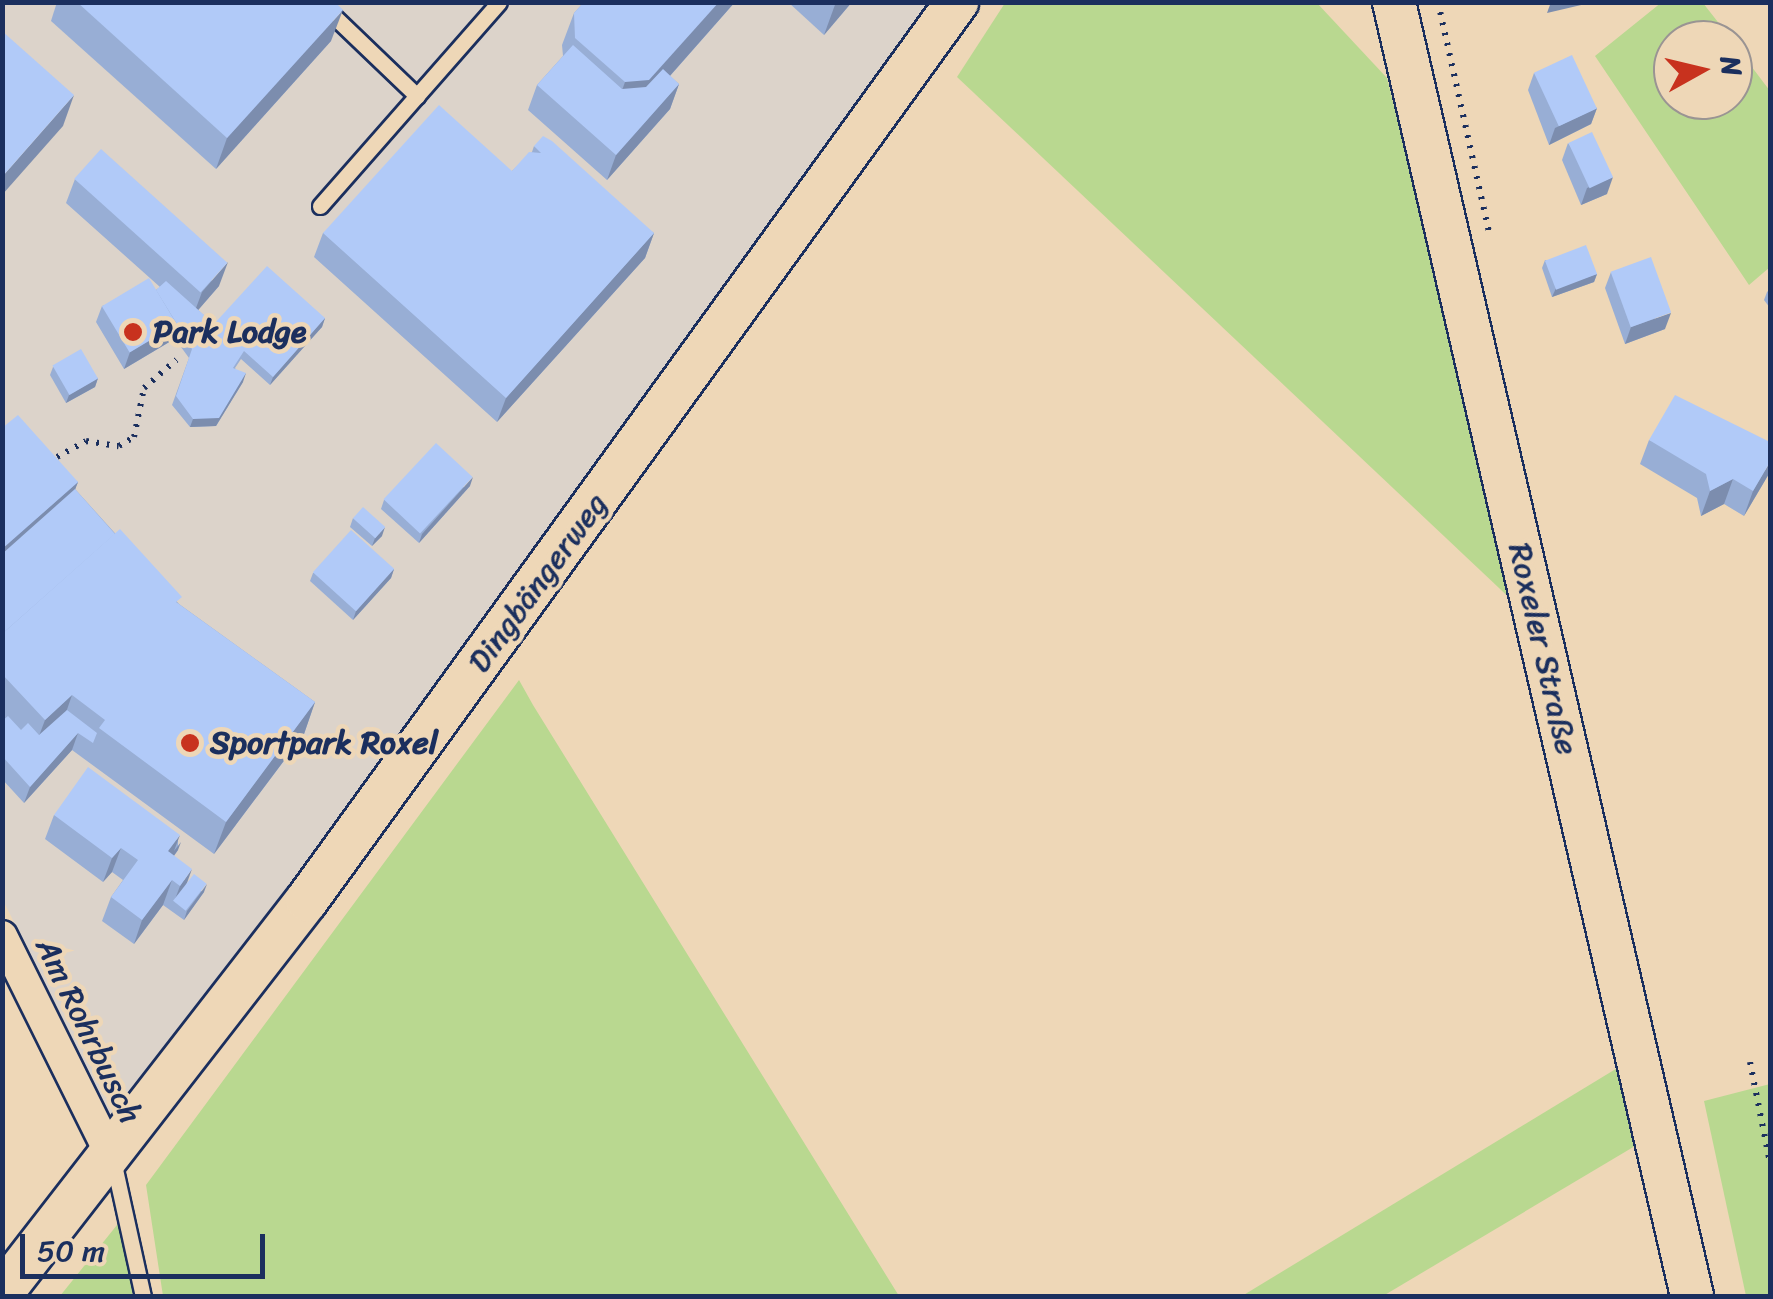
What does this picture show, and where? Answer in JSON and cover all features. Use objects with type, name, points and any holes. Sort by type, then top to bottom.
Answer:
[{"type":"main road","name":"Dingbängerweg","points":[[2,1292],[111,1156],[956,2]]},
{"type":"main road","name":"Roxeler Straße","points":[[1394,2],[1692,1296]]},
{"type":"street","name":"Am Rohrbusch","points":[[2,936],[111,1156]]},
{"type":"lane","points":[[319,2],[417,96]]},
{"type":"lane","points":[[320,206],[499,2]]},
{"type":"lane","points":[[111,1156],[143,1296]]},
{"type":"path","points":[[57,457],[86,441],[119,446],[134,437],[144,388],[176,360]]},
{"type":"path","points":[[1750,1062],[1770,1163]]},
{"type":"shaded area","points":[[3,3],[934,3],[114,1126],[3,900]]},
{"type":"green space","points":[[1662,2],[1703,3],[1716,20],[1653,20],[1653,120],[1753,120],[1753,68],[1770,91],[1770,267],[1749,285],[1595,56]]},
{"type":"green space","points":[[1005,3],[1317,3],[1387,78],[1516,604],[957,77]]},
{"type":"green space","points":[[519,680],[899,1296],[163,1296],[146,1185]]},
{"type":"green space","points":[[1619,1067],[1635,1146],[1383,1296],[1242,1296]]},
{"type":"green space","points":[[1770,1084],[1770,1296],[1746,1296],[1704,1101]]},
{"type":"green space","points":[[121,1220],[133,1296],[60,1296]]},
{"type":"building","points":[[77,2],[335,2],[343,10],[227,138]]},
{"type":"building","points":[[584,2],[719,2],[649,80],[625,82],[575,38],[574,13]]},
{"type":"building","points":[[2,31],[74,95],[2,177]]},
{"type":"building","points":[[573,45],[622,89],[646,87],[663,69],[679,84],[616,155],[537,85]]},
{"type":"building","points":[[1572,55],[1597,108],[1559,126],[1534,73]]},
{"type":"building","points":[[439,105],[512,171],[529,152],[541,153],[534,146],[543,136],[552,141],[654,233],[506,398],[323,233]]},
{"type":"building","points":[[1592,132],[1613,177],[1590,188],[1568,143]]},
{"type":"building","points":[[101,149],[227,263],[201,292],[74,179]]},
{"type":"building","points":[[1586,245],[1597,274],[1556,290],[1545,261]]},
{"type":"building","points":[[1651,257],[1671,312],[1631,327],[1611,272]]},
{"type":"building","points":[[267,266],[325,318],[273,377],[244,351],[233,368],[246,373],[219,418],[193,419],[176,396],[192,349],[156,290],[166,281],[214,324]]},
{"type":"building","name":"Park Lodge","points":[[149,278],[177,324],[130,353],[102,306]]},
{"type":"building","points":[[81,349],[98,378],[69,395],[52,366]]},
{"type":"building","points":[[1675,395],[1770,442],[1770,462],[1753,491],[1733,479],[1710,491],[1706,474],[1649,440]]},
{"type":"building","points":[[18,415],[78,482],[2,549],[2,428]]},
{"type":"building","points":[[436,443],[473,477],[420,533],[383,499]]},
{"type":"building","points":[[75,489],[115,534],[2,634],[2,554]]},
{"type":"building","points":[[363,507],[385,527],[375,538],[353,518]]},
{"type":"building","points":[[120,529],[182,597],[176,602],[315,702],[226,822],[99,728],[105,720],[72,695],[45,720],[2,674],[2,634]]},
{"type":"building","points":[[351,530],[394,569],[356,611],[313,572]]},
{"type":"building","points":[[67,710],[97,733],[93,743],[78,733],[30,787],[2,756],[2,721],[8,716],[21,730],[28,723],[39,735]]},
{"type":"building","points":[[88,767],[180,835],[168,851],[192,869],[180,886],[172,880],[142,920],[111,897],[138,860],[121,848],[112,858],[54,815]]},
{"type":"building","points":[[194,874],[207,884],[186,911],[173,901]]},
{"type":"place","name":"Park Lodge","points":[[133,332]]},
{"type":"place","name":"Sportpark Roxel","points":[[190,743]]}]
